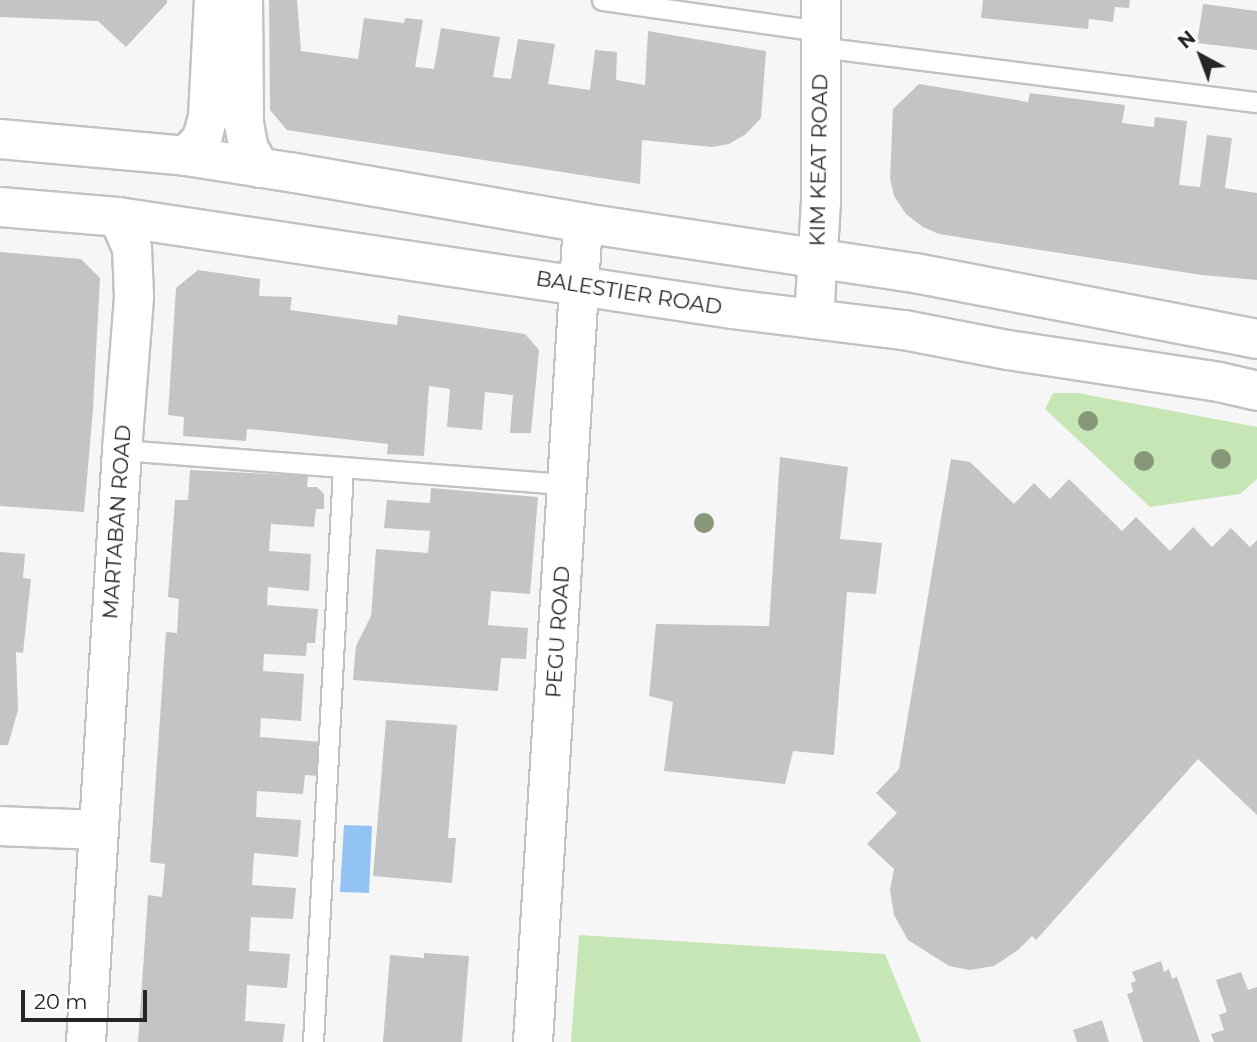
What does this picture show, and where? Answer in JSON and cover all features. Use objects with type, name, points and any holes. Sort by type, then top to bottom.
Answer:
[{"type":"main road","points":[[186,156],[202,139],[208,117],[214,0]]},
{"type":"main road","points":[[243,0],[244,124],[249,149],[260,168]]},
{"type":"main road","name":"KIM KEAT ROAD","points":[[814,319],[821,202],[821,26]]},
{"type":"main road","points":[[0,139],[186,156],[583,223],[915,273],[1257,339]]},
{"type":"main road","name":"BALESTIER ROAD","points":[[0,207],[118,217],[904,330],[1008,350],[1219,382],[1257,391]]},
{"type":"main road","name":"MARTABAN ROAD","points":[[86,1042],[121,450],[135,266],[132,248],[118,217]]},
{"type":"main road","name":"PEGU ROAD","points":[[533,1042],[583,223]]},
{"type":"main road","points":[[0,826],[98,830]]},
{"type":"lane","points":[[601,0],[821,26],[1257,102]]},
{"type":"lane","points":[[121,450],[567,484]]},
{"type":"lane","points":[[313,1042],[342,468]]},
{"type":"green space","points":[[1053,393],[1078,393],[1257,427],[1257,479],[1240,494],[1150,507],[1045,409]]},
{"type":"green space","points":[[579,935],[885,954],[921,1042],[571,1042]]},
{"type":"water","points":[[344,825],[372,826],[369,893],[340,892]]},
{"type":"building","points":[[0,0],[167,0],[167,3],[126,47],[98,21],[0,17]]},
{"type":"building","points":[[269,0],[297,0],[301,51],[358,59],[364,18],[404,23],[405,18],[423,20],[415,67],[434,69],[441,28],[500,37],[493,77],[511,79],[518,39],[555,44],[548,84],[590,90],[595,50],[617,52],[616,80],[645,85],[648,31],[766,51],[761,118],[746,134],[729,144],[712,147],[642,140],[640,184],[287,130],[270,110]]},
{"type":"building","points":[[983,0],[1130,0],[1129,8],[1115,7],[1113,22],[1089,19],[1088,29],[981,18]]},
{"type":"building","points":[[1203,4],[1257,11],[1257,50],[1197,43]]},
{"type":"building","points":[[919,84],[1028,102],[1030,93],[1125,105],[1122,123],[1154,127],[1155,117],[1187,121],[1179,185],[1200,187],[1207,135],[1232,138],[1225,188],[1257,193],[1257,280],[1202,275],[1008,245],[939,234],[923,227],[906,214],[894,196],[890,178],[893,109]]},
{"type":"building","points":[[0,252],[81,259],[100,278],[84,512],[0,506]]},
{"type":"building","points":[[198,270],[260,279],[259,296],[292,297],[290,310],[397,325],[398,315],[525,334],[539,350],[531,433],[510,433],[513,395],[485,392],[482,430],[447,427],[450,389],[429,386],[424,456],[387,454],[388,444],[247,429],[246,441],[183,436],[184,417],[168,415],[176,288]]},
{"type":"building","points":[[780,457],[848,467],[840,539],[882,543],[876,594],[847,592],[834,755],[793,751],[785,784],[664,771],[673,702],[649,696],[656,624],[769,626]]},
{"type":"building","points":[[951,459],[970,462],[1014,504],[1034,483],[1050,499],[1069,479],[1122,531],[1136,517],[1170,551],[1193,527],[1212,547],[1231,528],[1250,547],[1257,540],[1257,815],[1198,759],[1036,940],[1032,936],[1018,950],[994,966],[970,970],[949,966],[908,940],[894,915],[890,890],[894,869],[867,844],[897,813],[876,793],[899,769]]},
{"type":"building","points":[[190,470],[308,476],[307,487],[317,487],[324,494],[324,509],[316,509],[314,527],[271,524],[269,551],[311,554],[309,591],[268,587],[267,605],[318,609],[315,643],[307,643],[306,656],[264,654],[263,671],[304,674],[301,721],[261,718],[260,737],[322,742],[319,776],[305,775],[303,794],[257,791],[256,817],[301,820],[298,857],[254,853],[252,885],[296,888],[293,919],[251,917],[249,951],[290,954],[287,988],[247,985],[245,1021],[285,1024],[283,1042],[138,1042],[148,895],[162,897],[165,864],[150,862],[166,632],[177,633],[179,599],[168,597],[175,500],[188,500]]},
{"type":"building","points":[[431,488],[538,497],[530,594],[491,591],[488,625],[528,628],[526,659],[501,658],[498,691],[353,680],[356,646],[371,616],[376,549],[428,553],[430,531],[384,528],[387,500],[430,503]]},
{"type":"building","points":[[0,552],[25,554],[23,578],[31,579],[23,653],[16,652],[18,710],[8,745],[0,745]]},
{"type":"building","points":[[386,720],[457,725],[448,838],[456,838],[452,883],[373,876]]},
{"type":"building","points":[[424,953],[469,956],[462,1042],[383,1042],[390,955],[424,958]]},
{"type":"building","points":[[1161,961],[1164,972],[1169,969],[1172,979],[1177,977],[1200,1042],[1143,1042],[1127,994],[1133,992],[1131,983],[1136,981],[1132,972]]},
{"type":"building","points":[[1241,972],[1248,990],[1257,987],[1257,1042],[1214,1042],[1211,1034],[1224,1030],[1219,1015],[1227,1012],[1216,980]]},
{"type":"building","points":[[1102,1020],[1109,1042],[1077,1042],[1073,1030]]}]
